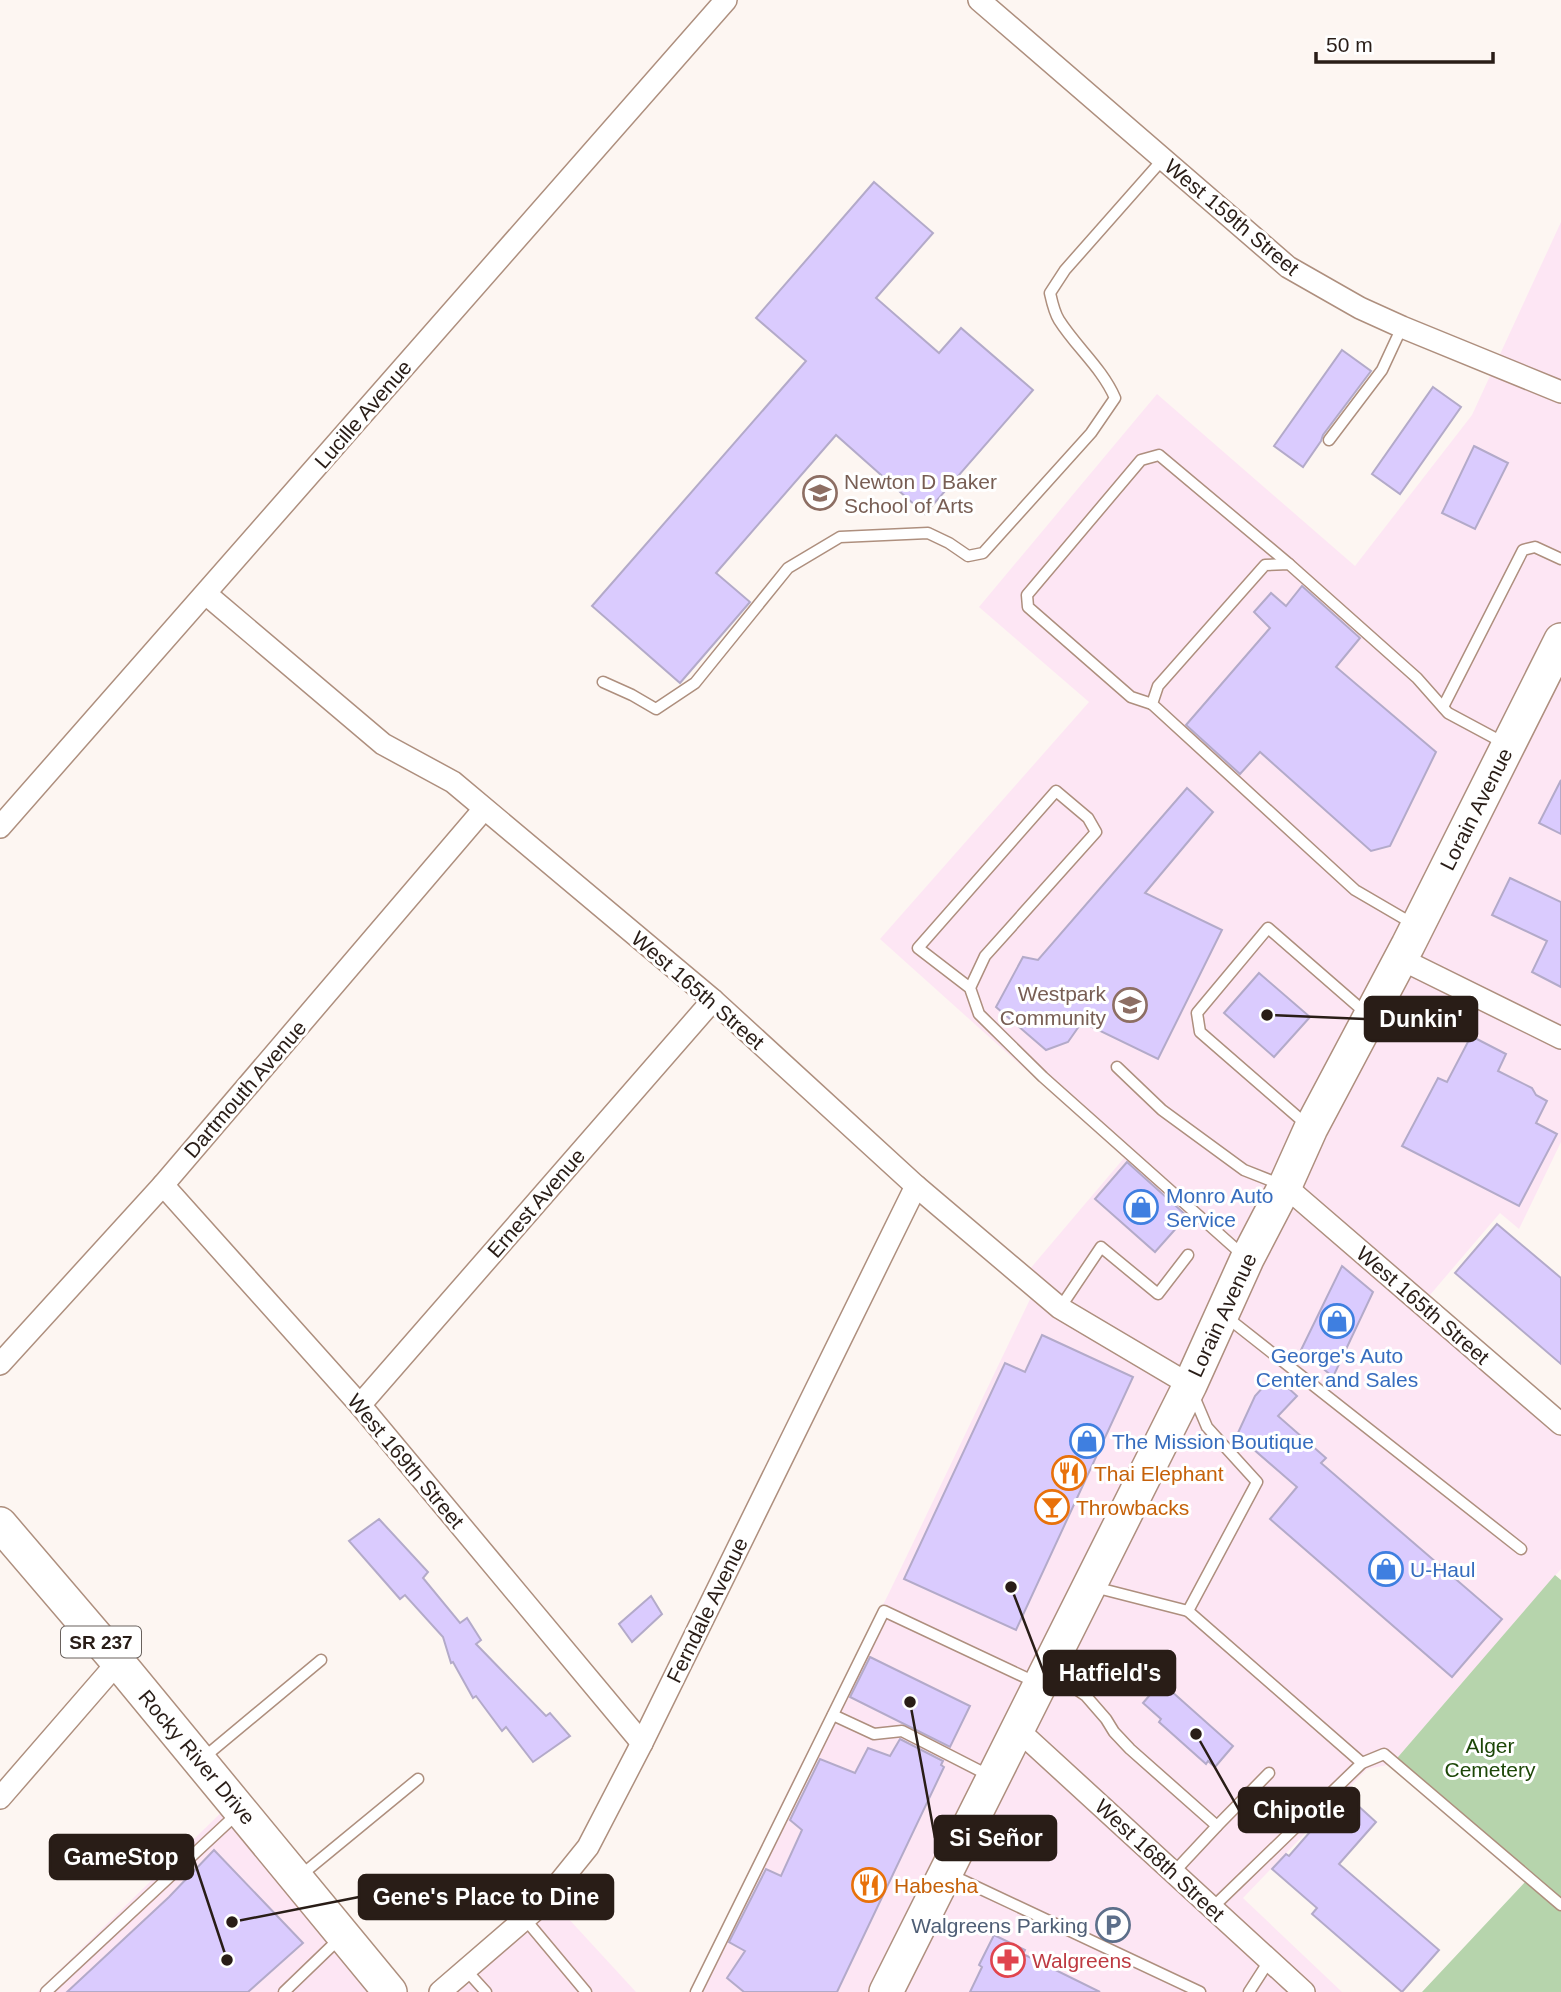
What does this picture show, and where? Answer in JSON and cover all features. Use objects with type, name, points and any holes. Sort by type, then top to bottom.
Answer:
[{"type":"main road","name":"Lorain Avenue","points":[[886,1992],[1189,1385],[1311,1128],[1401,959],[1561,640]]},
{"type":"main road","name":"Rocky River Drive","points":[[0,1524],[118,1662],[390,1992]]},
{"type":"street","name":"Lucille Avenue","points":[[0,827],[726,0]]},
{"type":"street","name":"West 159th Street","points":[[979,0],[1288,267],[1360,308],[1561,392]]},
{"type":"street","name":"West 165th Street","points":[[206,594],[383,744],[453,782],[713,1000],[916,1186],[1059,1308],[1189,1385]]},
{"type":"street","name":"Dartmouth Avenue","points":[[0,1364],[163,1185],[484,809]]},
{"type":"street","points":[[1401,959],[1561,1038]]},
{"type":"street","name":"Ernest Avenue","points":[[360,1405],[713,1000]]},
{"type":"street","name":"West 169th Street","points":[[163,1185],[360,1405],[642,1743]]},
{"type":"street","name":"Ferndale Avenue","points":[[440,1992],[542,1905],[588,1847],[642,1743],[916,1186]]},
{"type":"street","name":"West 165th Street","points":[[1285,1186],[1561,1424]]},
{"type":"street","points":[[0,1798],[118,1662]]},
{"type":"street","name":"West 168th Street","points":[[1016,1728],[1304,1992]]},
{"type":"lane","points":[[603,682],[656,709],[695,683],[788,568],[840,537],[928,533],[968,556],[983,553],[1091,433],[1115,398],[1108,382],[1079,349],[1057,317],[1050,293],[1065,270],[1163,159]]},
{"type":"lane","points":[[1329,440],[1382,370],[1402,327]]},
{"type":"lane","points":[[1417,927],[1356,890],[1152,704],[1131,697],[1028,607],[1027,595],[1141,460],[1159,454],[1289,564],[1417,678],[1448,713],[1508,746]]},
{"type":"lane","points":[[1443,707],[1523,550],[1535,547],[1561,559]]},
{"type":"lane","points":[[1152,704],[1158,686],[1265,565],[1289,564]]},
{"type":"lane","points":[[971,988],[985,956],[1096,832],[1088,818],[1056,790],[918,948],[971,988],[979,1014],[1043,1077],[1247,1259]]},
{"type":"lane","points":[[1311,1128],[1200,1032],[1197,1013],[1268,928],[1370,1017]]},
{"type":"lane","points":[[1117,1067],[1162,1110],[1244,1170],[1285,1186]]},
{"type":"lane","points":[[1059,1308],[1101,1247],[1158,1294],[1188,1255]]},
{"type":"lane","points":[[1222,1314],[1338,1402],[1521,1549]]},
{"type":"lane","points":[[1188,1611],[1257,1482],[1207,1427],[1189,1385]]},
{"type":"lane","points":[[1088,1585],[1188,1611],[1362,1763]]},
{"type":"lane","points":[[696,1992],[884,1611],[1086,1696],[1130,1749],[1217,1826]]},
{"type":"lane","points":[[200,1761],[321,1660]]},
{"type":"lane","points":[[833,1716],[874,1734],[902,1731],[992,1777]]},
{"type":"lane","points":[[1212,1908],[1362,1763],[1384,1754],[1561,1905]]},
{"type":"lane","points":[[1174,1872],[1269,1773]]},
{"type":"lane","points":[[298,1878],[418,1779]]},
{"type":"lane","points":[[46,1992],[242,1811]]},
{"type":"lane","points":[[945,1872],[1184,1989],[1200,1992]]},
{"type":"lane","points":[[525,1919],[586,1992]]},
{"type":"lane","points":[[284,1992],[344,1935]]},
{"type":"lane","points":[[1249,1992],[1269,1961]]},
{"type":"lane","points":[[466,1970],[486,1992]]},
{"type":"shaded area","points":[[1561,222],[1561,1142],[1519,1229],[1500,1213],[1418,1309],[1561,1433],[1561,1569],[1392,1764],[1367,1769],[1243,1898],[1342,1992],[690,1992],[794,1778],[888,1595],[1033,1293],[1190,1372],[1077,1310],[1029,1270],[1124,1158],[880,939],[1089,702],[979,607],[1157,394],[1355,566],[1472,415]]},
{"type":"shaded area","points":[[233,1801],[390,1992],[37,1992]]},
{"type":"shaded area","points":[[555,1904],[636,1992],[452,1992]]},
{"type":"green space","name":"Alger Cemetery","points":[[1555,1575],[1561,1580],[1561,1992],[1422,1992],[1526,1881],[1392,1764]]},
{"type":"building","points":[[874,182],[933,233],[876,298],[939,353],[961,328],[1033,390],[925,514],[836,435],[716,573],[750,602],[680,683],[592,606],[806,361],[756,318]]},
{"type":"building","points":[[1342,350],[1371,371],[1323,435],[1303,467],[1274,446]]},
{"type":"building","points":[[1433,387],[1461,407],[1400,494],[1372,474]]},
{"type":"building","points":[[1474,446],[1508,463],[1475,529],[1442,513]]},
{"type":"building","points":[[1302,586],[1360,638],[1336,667],[1436,752],[1390,846],[1371,851],[1260,752],[1240,774],[1186,725],[1270,628],[1254,612],[1271,593],[1286,606]]},
{"type":"building","points":[[1561,780],[1561,834],[1539,823]]},
{"type":"building","points":[[1187,788],[1213,812],[1145,893],[1222,930],[1158,1059],[1082,1022],[1068,1042],[1046,1050],[996,1007],[1023,957],[1038,960]]},
{"type":"building","points":[[1510,878],[1561,902],[1561,987],[1532,972],[1547,941],[1492,915]]},
{"type":"building","points":[[1259,973],[1310,1017],[1274,1057],[1224,1013]]},
{"type":"building","points":[[1471,1036],[1506,1054],[1498,1071],[1532,1088],[1536,1095],[1547,1101],[1536,1123],[1557,1134],[1519,1206],[1402,1146],[1438,1078],[1447,1082]]},
{"type":"building","name":"Monro Auto Service","points":[[1127,1162],[1187,1216],[1155,1252],[1095,1199]]},
{"type":"building","points":[[1497,1224],[1561,1278],[1561,1364],[1455,1273]]},
{"type":"building","name":"George's Auto Center and Sales","points":[[1342,1266],[1373,1292],[1333,1377],[1301,1350]]},
{"type":"building","points":[[1042,1335],[1133,1377],[1016,1630],[904,1579],[1005,1363],[1025,1372]]},
{"type":"building","name":"U-Haul","points":[[1274,1375],[1297,1396],[1278,1416],[1326,1458],[1321,1463],[1502,1619],[1452,1677],[1270,1519],[1297,1487],[1237,1435],[1255,1396]]},
{"type":"building","points":[[379,1519],[428,1572],[423,1578],[460,1623],[467,1618],[481,1640],[476,1644],[546,1716],[550,1713],[570,1736],[533,1762],[506,1727],[502,1731],[476,1696],[473,1698],[453,1662],[451,1663],[443,1637],[405,1595],[400,1599],[349,1541]]},
{"type":"building","points":[[651,1596],[662,1614],[632,1642],[619,1624]]},
{"type":"building","points":[[870,1657],[970,1706],[950,1747],[850,1697]]},
{"type":"building","points":[[1161,1682],[1233,1746],[1215,1767],[1208,1761],[1206,1764],[1159,1722],[1161,1719],[1143,1703]]},
{"type":"building","points":[[900,1739],[943,1761],[941,1765],[944,1767],[837,1992],[744,1992],[727,1978],[745,1951],[729,1942],[766,1869],[781,1876],[802,1830],[790,1820],[820,1759],[855,1773],[868,1748],[890,1756]]},
{"type":"building","points":[[1344,1793],[1376,1822],[1339,1864],[1439,1950],[1402,1992],[1312,1914],[1317,1908],[1272,1869],[1286,1854],[1289,1856]]},
{"type":"building","points":[[214,1850],[303,1943],[248,1992],[67,1992],[169,1897]]},
{"type":"building","name":"Walgreens","points":[[994,1935],[1025,1950],[1023,1954],[1100,1992],[970,1992],[982,1967],[979,1965]]},
{"type":"place","name":"Newton D Baker School of Arts","points":[[820,493]]},
{"type":"place","name":"Westpark Community","points":[[1130,1005]]},
{"type":"place","name":"Dunkin'","points":[[1267,1015]]},
{"type":"place","name":"Monro Auto Service","points":[[1141,1207]]},
{"type":"place","name":"George's Auto Center and Sales","points":[[1337,1321]]},
{"type":"place","name":"The Mission Boutique","points":[[1087,1441]]},
{"type":"place","name":"Thai Elephant","points":[[1069,1473]]},
{"type":"place","name":"Throwbacks","points":[[1052,1507]]},
{"type":"place","name":"U-Haul","points":[[1386,1569]]},
{"type":"place","name":"Hatfield's","points":[[1011,1587]]},
{"type":"place","name":"Si Señor","points":[[910,1702]]},
{"type":"place","name":"Chipotle","points":[[1196,1734]]},
{"type":"place","name":"Habesha","points":[[869,1885]]},
{"type":"place","name":"Gene's Place to Dine","points":[[232,1922]]},
{"type":"place","name":"Walgreens Parking","points":[[1113,1925]]},
{"type":"place","name":"GameStop","points":[[227,1960]]},
{"type":"place","name":"Walgreens","points":[[1008,1960]]}]
